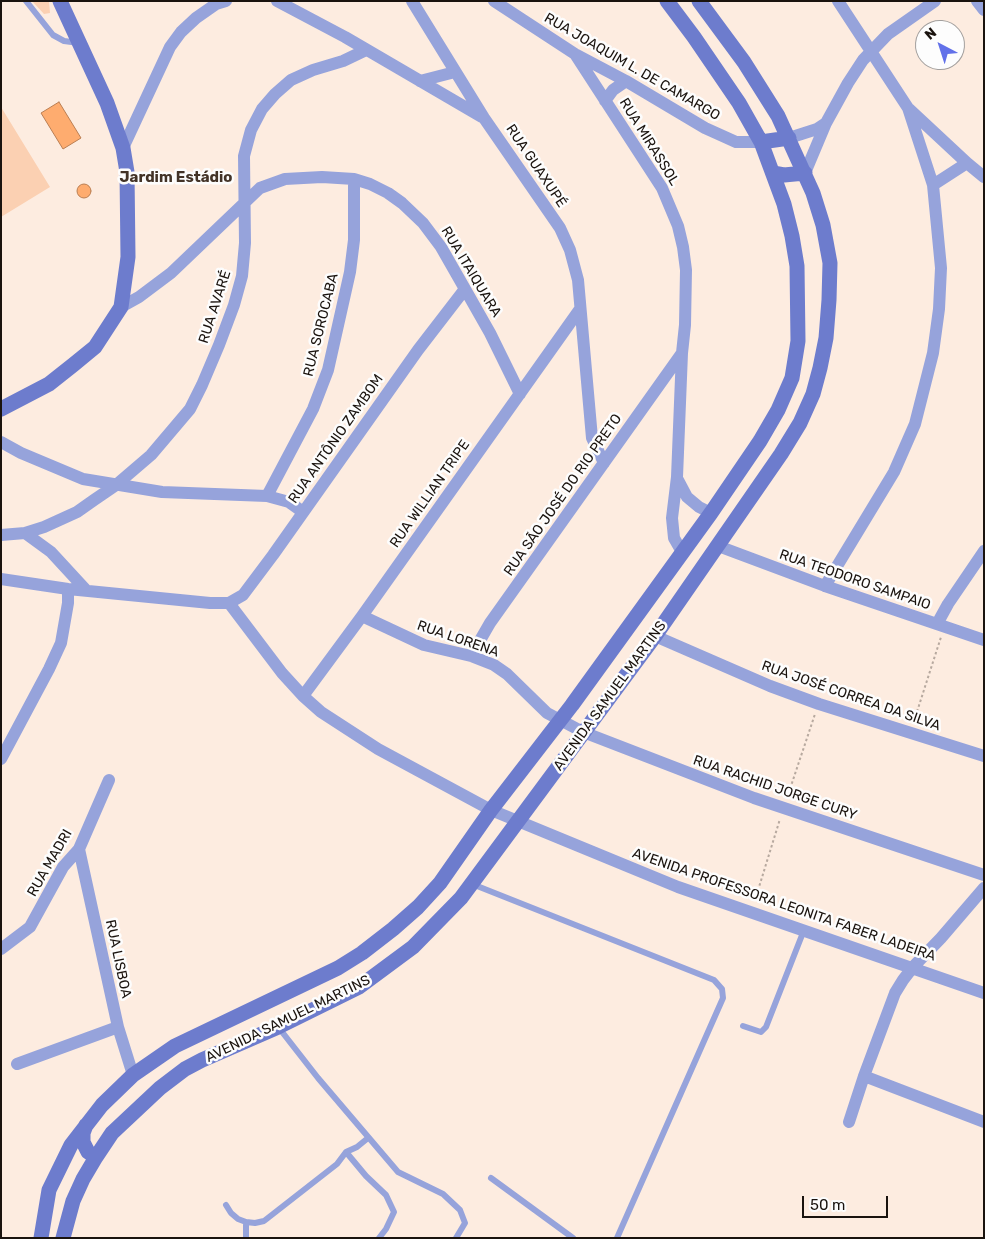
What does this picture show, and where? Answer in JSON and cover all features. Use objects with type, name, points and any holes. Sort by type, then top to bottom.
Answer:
[{"type":"main road","name":"AVENIDA SAMUEL MARTINS","points":[[41,1238],[49,1190],[70,1144],[102,1105],[133,1075],[175,1046],[338,968],[362,953],[418,907],[440,883],[491,810],[560,720],[711,513],[760,441],[778,410],[789,385],[796,362],[798,341],[796,266],[792,236],[784,204],[761,142],[724,81],[667,1]]},
{"type":"main road","name":"AVENIDA SAMUEL MARTINS","points":[[62,1238],[73,1201],[96,1157],[112,1133],[154,1093],[185,1069],[202,1060],[278,1027],[359,987],[413,947],[437,924],[472,884],[655,636],[781,454],[800,423],[820,368],[826,338],[830,263],[823,225],[805,173],[778,116],[744,62],[699,1]]},
{"type":"main road","points":[[1,409],[50,384],[74,365],[95,346],[121,307],[128,257],[127,172],[123,148],[115,123],[65,4]]},
{"type":"main road","points":[[761,142],[789,138]]},
{"type":"main road","points":[[773,173],[790,175],[805,173]]},
{"type":"main road","points":[[711,513],[731,527]]},
{"type":"main road","points":[[682,552],[688,556],[706,561]]},
{"type":"main road","points":[[202,1060],[210,1050],[212,1042],[206,1031]]},
{"type":"main road","points":[[86,1123],[83,1142],[88,1152],[96,1157]]},
{"type":"street","points":[[123,148],[154,80],[176,40],[196,18],[216,4],[226,1]]},
{"type":"street","name":"RUA GUAXUPÉ","points":[[277,1],[345,36],[484,118],[560,228],[570,250],[578,280],[592,438],[604,463]]},
{"type":"street","points":[[412,1],[484,118]]},
{"type":"street","name":"RUA JOAQUIM L. DE CAMARGO","points":[[494,1],[575,54],[721,137],[736,142],[761,142]]},
{"type":"street","points":[[838,1],[908,108],[984,177]]},
{"type":"street","points":[[805,173],[826,123],[856,69],[888,34],[935,1]]},
{"type":"street","points":[[977,1],[984,10]]},
{"type":"street","name":"RUA AVARÉ","points":[[1,535],[25,534],[77,512],[116,485],[151,455],[190,409],[202,385],[234,306],[242,276],[245,243],[243,202],[244,156],[251,130],[262,109],[291,80],[313,70],[343,61],[366,50]]},
{"type":"street","name":"RUA MIRASSOL","points":[[575,54],[662,188],[678,226],[683,247],[686,270],[685,325],[682,353],[677,477],[672,529],[676,543],[682,552]]},
{"type":"street","points":[[420,81],[455,72]]},
{"type":"street","points":[[606,101],[613,90],[626,82]]},
{"type":"street","points":[[825,586],[894,472],[915,424],[924,395],[933,353],[939,309],[941,268],[933,185],[908,108]]},
{"type":"street","points":[[789,138],[817,129],[826,123]]},
{"type":"street","points":[[933,185],[967,163]]},
{"type":"street","name":"RUA ITAIQUARA","points":[[121,307],[139,298],[171,273],[243,202],[260,188],[285,179],[322,177],[354,179],[388,193],[413,212],[423,223],[441,247],[490,333],[520,394]]},
{"type":"street","name":"RUA SOROCABA","points":[[267,496],[313,409],[328,370],[350,272],[354,240],[354,179]]},
{"type":"street","name":"RUA ANTÔNIO ZAMBOM","points":[[229,603],[242,595],[254,581],[418,350],[465,290]]},
{"type":"street","name":"RUA WILLIAN TRIPE","points":[[303,696],[580,309]]},
{"type":"street","name":"RUA SÃO JOSÉ DO RIO PRETO","points":[[471,656],[490,623],[682,353]]},
{"type":"street","points":[[1,442],[21,453],[83,479],[162,492],[267,496],[289,502],[303,512]]},
{"type":"street","points":[[677,477],[687,498],[699,508],[711,513]]},
{"type":"street","points":[[44,527],[51,552]]},
{"type":"street","points":[[25,534],[51,552],[86,590]]},
{"type":"street","name":"RUA TEODORO SAMPAIO","points":[[718,546],[825,586],[984,640]]},
{"type":"street","points":[[940,626],[948,604],[984,551]]},
{"type":"street","points":[[1,579],[68,589],[210,603],[229,603]]},
{"type":"street","points":[[1,759],[49,669],[60,643],[68,603],[68,589]]},
{"type":"street","name":"AVENIDA PROFESSORA LEONITA FABER LADEIRA","points":[[229,603],[282,673],[321,712],[378,749],[491,810],[678,887],[984,992]]},
{"type":"street","name":"RUA LORENA","points":[[362,616],[424,645],[486,661],[501,669],[536,704],[560,720]]},
{"type":"street","name":"RUA JOSÉ CORREA DA SILVA","points":[[655,636],[770,686],[819,704],[984,756]]},
{"type":"street","name":"RUA RACHID JORGE CURY","points":[[560,720],[583,732],[702,779],[984,875]]},
{"type":"street","name":"RUA MADRI","points":[[1,949],[30,927],[63,867],[79,849],[109,780]]},
{"type":"street","name":"RUA LISBOA","points":[[79,849],[118,1027],[133,1075]]},
{"type":"street","points":[[849,1122],[864,1076],[895,993],[902,980],[984,888]]},
{"type":"street","points":[[17,1064],[118,1027]]},
{"type":"street","points":[[864,1076],[984,1122]]},
{"type":"lane","points":[[26,1],[53,35],[64,41],[80,43]]},
{"type":"lane","points":[[472,884],[714,980],[722,989],[724,998],[617,1238]]},
{"type":"lane","points":[[743,1026],[761,1032],[766,1027],[804,930]]},
{"type":"lane","points":[[278,1027],[318,1078],[398,1172],[443,1194],[460,1210],[465,1223],[456,1238]]},
{"type":"lane","points":[[226,1205],[238,1219],[255,1223],[264,1221],[337,1164],[346,1152],[357,1147],[368,1138]]},
{"type":"lane","points":[[346,1152],[366,1176],[386,1194],[394,1212],[386,1229],[379,1238]]},
{"type":"lane","points":[[490,1178],[573,1238]]},
{"type":"lane","points":[[246,1222],[246,1238]]},
{"type":"path","points":[[910,732],[940,626]]},
{"type":"path","points":[[751,912],[819,704]]},
{"type":"shaded area","points":[[32,1],[49,1],[50,13],[44,14]]},
{"type":"shaded area","points":[[59,102],[81,138],[63,149],[41,113]]},
{"type":"shaded area","points":[[1,107],[50,187],[1,217]]},
{"type":"shaded area","points":[[84,184],[89,186],[91,191],[89,196],[84,198],[79,196],[77,191],[79,186]]},
{"type":"district","name":"Jardim Estádio","points":[[176,178]]}]
